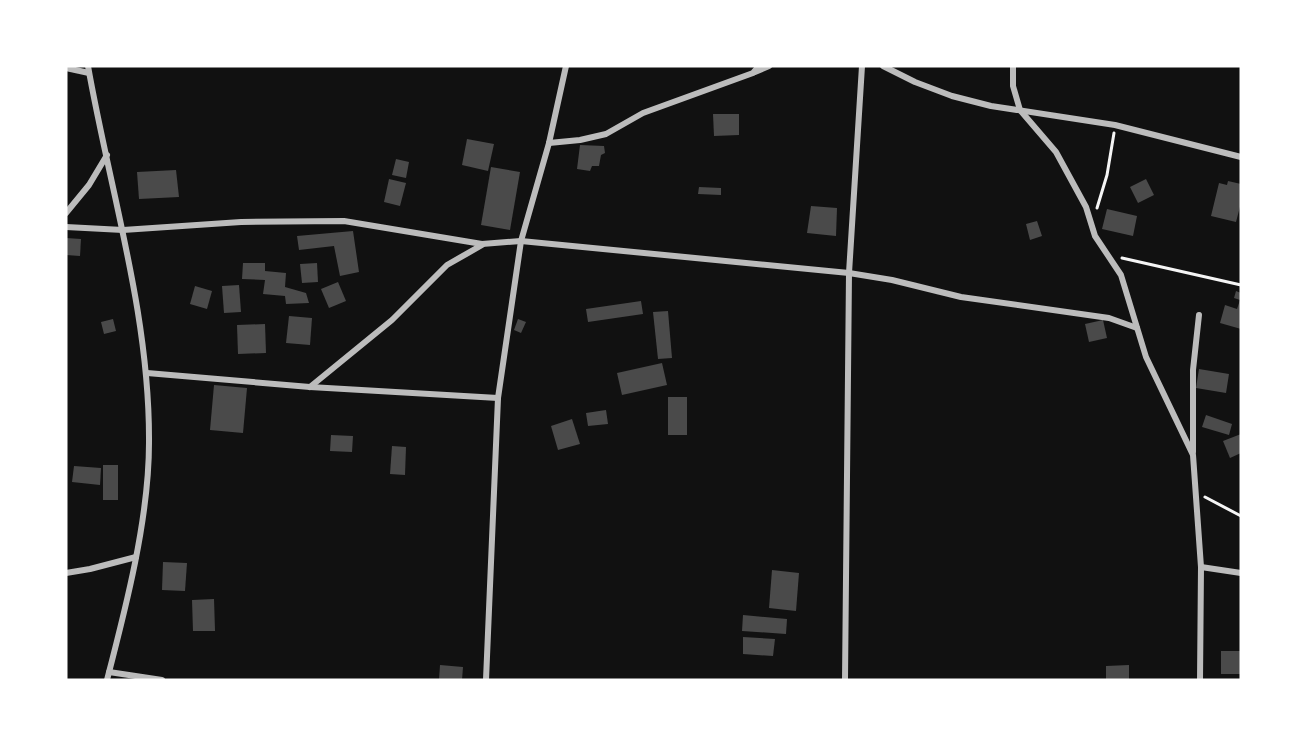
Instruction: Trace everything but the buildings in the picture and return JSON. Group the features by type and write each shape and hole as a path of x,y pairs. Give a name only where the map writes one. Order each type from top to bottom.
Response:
{"street":[{"path":"486,680 498,398 521,241 549,143 566,66"},
{"path":"753,73 759,66"},
{"path":"549,143 580,140 606,134 643,113 769,66"},
{"path":"845,680 849,273 862,66"},
{"path":"883,66 915,82 952,96 991,106 1115,125 1241,157"},
{"path":"1013,66 1012,86 1020,110 1056,152 1086,207 1095,236 1109,254 1121,276 1146,357 1193,455"},
{"path":"66,68 88,69 123,230 147,373 149,445 144,504 135,556 107,680"},
{"path":"66,213 89,186 107,155"},
{"path":"66,227 123,230 241,222 344,221 482,244 521,241 849,273 892,280 961,297 1109,318 1137,328"},
{"path":"310,387 392,320 447,265 482,244"},
{"path":"1199,315 1193,370 1193,455 1201,567 1200,680"},
{"path":"147,373 310,387 498,398"},
{"path":"66,573 90,569 135,556"},
{"path":"1201,567 1241,573"},
{"path":"109,672 162,680"}],"path":[{"path":"1092,227 1107,175 1115,125"},
{"path":"1109,254 1241,285"},
{"path":"1194,491 1241,516"}]}
